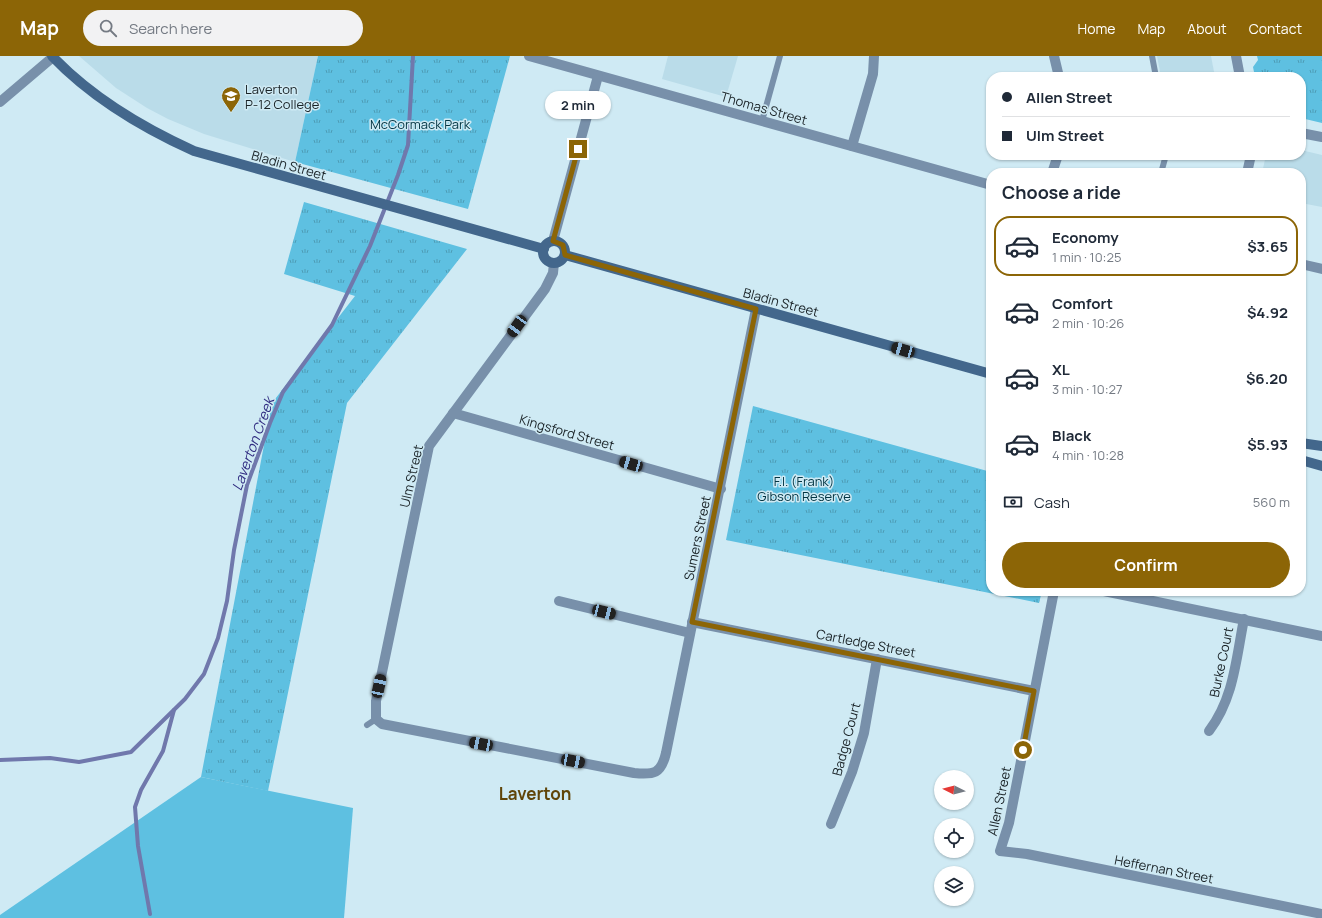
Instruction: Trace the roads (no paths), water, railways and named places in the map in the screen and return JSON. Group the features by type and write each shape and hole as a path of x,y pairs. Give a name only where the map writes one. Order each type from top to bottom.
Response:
{"street":[{"path":"0,102 52,56"},
{"name":"Bladin Street","path":"52,56 84,86 145,128 170,140 213,157 544,249"},
{"name":"Thomas Street","path":"532,56 598,76 986,184"},
{"path":"852,146 873,74 874,56"},
{"path":"1054,56 1058,72"},
{"path":"1236,56 1239,72"},
{"path":"553,241 563,245 565,255 561,261 554,263 546,259 544,249 547,244 553,241 598,76"},
{"path":"1306,133 1322,137"},
{"name":"Bladin Street","path":"565,255 986,373"},
{"name":"Ulm Street","path":"376,719 376,701 429,446 545,289 553,273 554,263"},
{"path":"1306,265 1322,269"},
{"name":"Sumers Street","path":"376,719 389,726 634,773 648,775 658,771 664,763 692,622 721,489 756,309"},
{"name":"Kingsford Street","path":"453,413 721,489"},
{"path":"1306,443 1322,446"},
{"path":"1306,461 1322,466"},
{"name":"Allen Street","path":"1000,851 1009,823 1053,596"},
{"path":"1129,596 1322,636"},
{"path":"559,602 690,633"},
{"name":"Burke Court","path":"1209,731 1220,717 1229,696 1244,619"},
{"name":"Cartledge Street","path":"692,622 877,658 1034,691"},
{"name":"Badge Court","path":"831,824 852,772 864,733 877,658"},
{"name":"Heffernan Street","path":"1000,851 1027,854 1322,914"}],"lane":[{"path":"762,121 780,56"},
{"path":"1152,56 1155,72"},
{"path":"367,725 376,719"}],"waterway":[{"name":"Laverton Creek","path":"0,760 50,758 79,762 131,752 185,699 204,674 218,638 227,601 234,550 247,485 270,423 283,392 332,325 370,246 398,175 408,145 413,56"},
{"path":"150,914 138,846 135,807 141,790 163,751 174,710"}],"place":[{"name":"Laverton P-12 College","path":"231,113"}],"district":[{"name":"Laverton","path":"535,794"}],"park label":[{"name":"McCormack Park","path":"420,124"},
{"name":"F.I. (Frank) Gibson Reserve","path":"804,488"}]}
